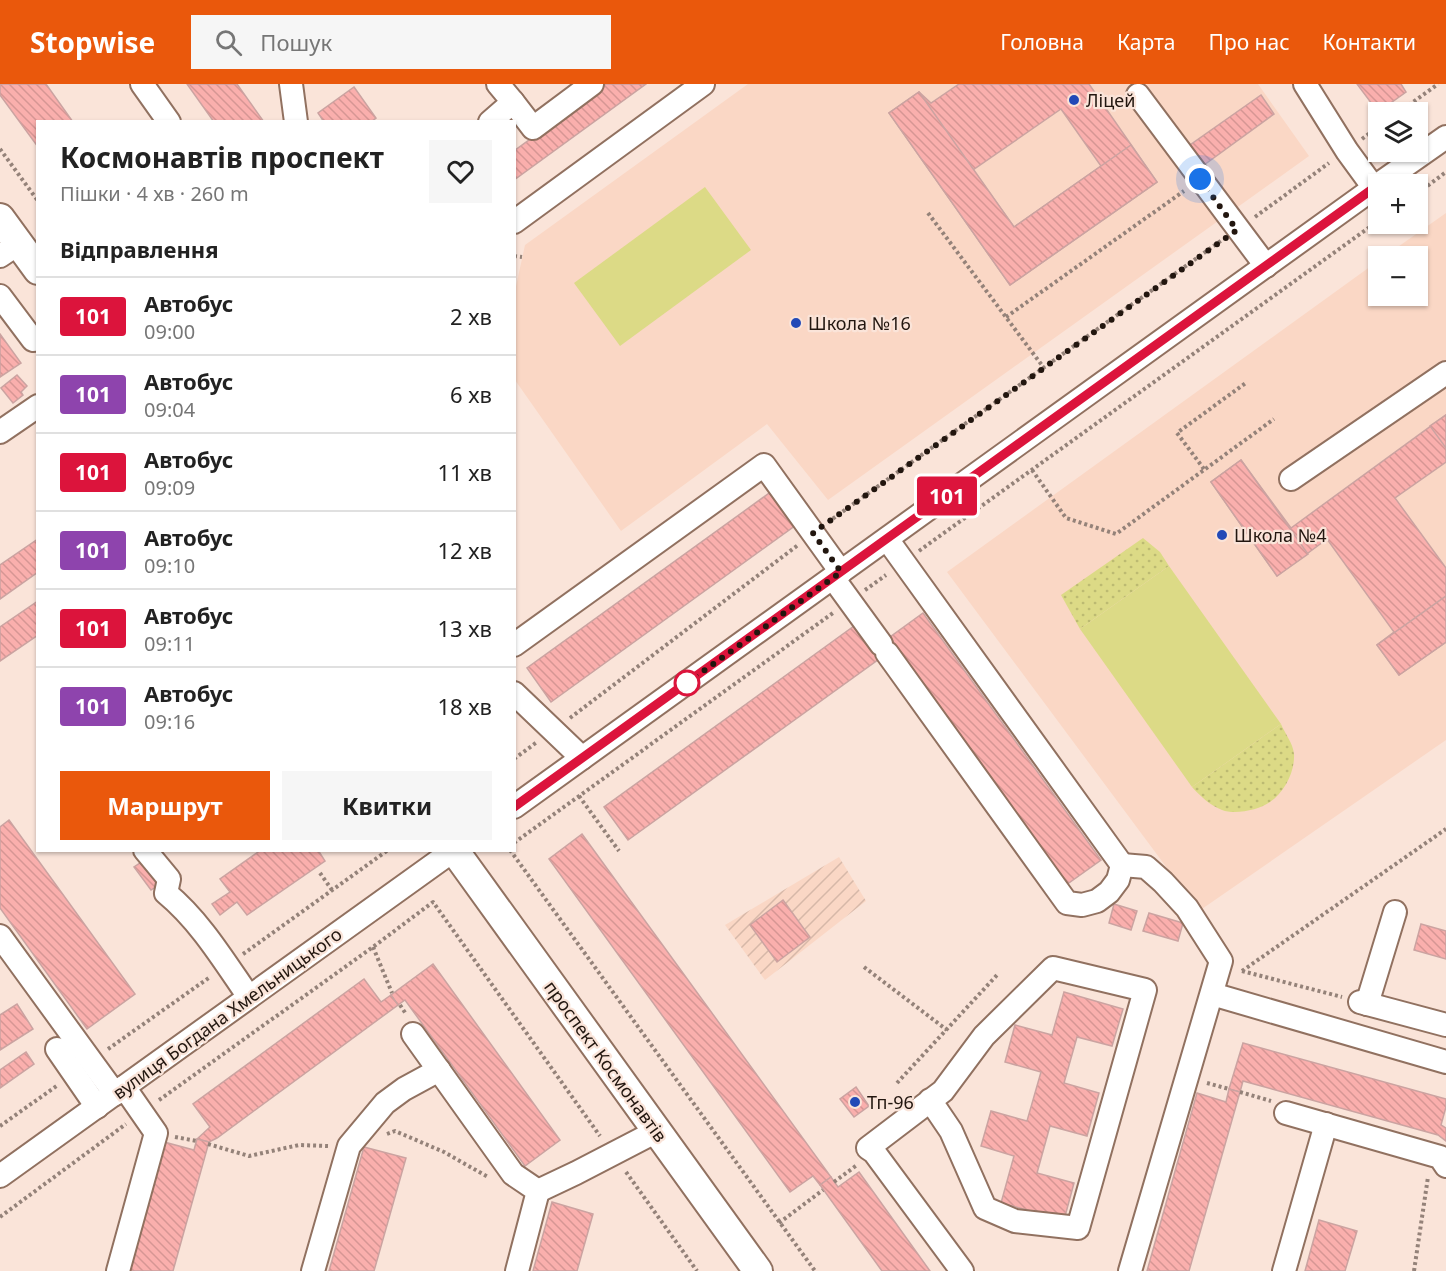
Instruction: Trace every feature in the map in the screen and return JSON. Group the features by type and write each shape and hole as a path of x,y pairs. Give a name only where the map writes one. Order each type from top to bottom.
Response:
{"main road":[{"path":"0,218 9,250 36,269"},
{"name":"проспект Космонавтів","path":"455,852 755,1270"}],"street":[{"path":"142,84 168,120"},
{"path":"291,84 296,120"},
{"path":"498,84 533,128 592,84"},
{"path":"516,221 703,84"},
{"path":"1305,84 1347,151 1368,176"},
{"path":"1138,95 1266,266"},
{"path":"491,120 513,102"},
{"path":"1394,174 1446,137"},
{"path":"516,806 1368,192"},
{"path":"0,296 33,340 36,338"},
{"path":"1291,479 1446,373"},
{"path":"0,432 36,407"},
{"path":"516,644 765,465 813,533 850,601 1067,903 1082,905 1097,901 1109,892 1118,880 1122,865"},
{"path":"887,539 1122,865 1146,867 1163,882 1187,908 1221,961 1130,1271"},
{"path":"516,695 582,758"},
{"path":"147,852 169,879 166,893 178,903 209,940 249,997"},
{"name":"вулиця Богдана Хмельницького","path":"0,1176 451,852"},
{"path":"1395,912 1364,1003 1446,1025"},
{"path":"0,936 83,1067"},
{"path":"930,1100 951,1131 985,1208 1015,1221 1078,1228 1145,990 1053,968 984,1035 943,1091 930,1100 868,1148 874,1152 962,1271"},
{"path":"1212,994 1446,1062"},
{"path":"410,1025 513,1174 538,1191"},
{"path":"57,1049 83,1067 112,1096 142,1113 156,1133 118,1271"},
{"path":"313,1271 348,1146 385,1103 404,1089 439,1070"},
{"path":"1286,1113 1441,1157"},
{"path":"1284,1271 1326,1124"},
{"path":"517,1271 538,1191 657,1131"}],"path":[{"path":"1413,102 1436,85"},
{"path":"516,758 813,533 1368,135"},
{"path":"0,149 36,198"},
{"path":"1428,186 1446,172"},
{"path":"1006,317 1200,179"},
{"path":"928,213 1044,368"},
{"path":"516,842 1368,228"},
{"path":"516,256 522,257"},
{"path":"1204,470 1177,433 1247,382"},
{"path":"1032,470 1066,518 1116,534 1274,419"},
{"path":"579,796 620,850"},
{"path":"1364,1003 1242,971 1446,829"},
{"path":"0,1126 385,852"},
{"path":"511,852 815,1271"},
{"path":"320,873 332,890"},
{"path":"0,1216 433,902 697,1271"},
{"path":"373,947 392,993"},
{"path":"864,967 946,1030"},
{"path":"897,1083 997,975"},
{"path":"400,1005 410,1025"},
{"path":"386,1134 395,1131 444,1152 490,1178"},
{"path":"208,1144 249,1156 300,1145 348,1146"},
{"path":"1414,1271 1441,1157"},
{"path":"779,1223 823,1190"}],"shaded area":[{"name":"Школа №16","path":"748,84 1258,84 1309,156 828,500 767,424 621,531 516,381 516,286 525,245"},
{"path":"705,187 751,250 620,346 574,283"},
{"name":"Школа №4","path":"1446,213 1446,740 1199,911 947,572 1368,268 1368,306 1428,306 1428,246 1399,246 1416,234 1428,234 1428,226"},
{"path":"1143,538 1160,552 1169,566 1080,629 1061,595"},
{"path":"1169,566 1281,724 1192,787 1080,629"},
{"path":"1281,724 1292,746 1294,761 1291,774 1284,787 1270,802 1247,811 1227,811 1210,803 1192,787"},
{"path":"839,857 866,901 765,980 725,925"}],"building":[{"path":"0,84 46,84 72,120 36,120 36,144 0,95"},
{"path":"187,84 237,84 263,120 213,120"},
{"path":"606,84 646,84 516,179 516,150"},
{"path":"959,84 1089,84 1157,182 1010,285 889,113 919,92 931,103","holes":["1061,109 1101,166 1014,227 973,170"]},
{"path":"1357,84 1401,84 1406,92 1392,102 1370,102"},
{"path":"354,87 376,118 374,120 323,120 318,113"},
{"path":"919,92 1014,227 1131,145 1157,182 1010,285 889,113"},
{"path":"1261,95 1274,114 1204,165 1190,145"},
{"path":"0,334 21,363 0,377"},
{"path":"17,375 27,386 21,392 23,395 13,403 1,388"},
{"path":"1446,415 1446,462 1395,498 1446,568 1446,642 1399,675 1377,645 1394,632 1327,539 1277,576 1211,482 1241,460 1291,528"},
{"path":"1446,415 1446,448 1430,426"},
{"path":"1241,460 1308,554 1277,576 1211,482"},
{"path":"772,491 796,525 551,702 527,668"},
{"path":"36,540 36,573 0,599 0,565"},
{"path":"1446,596 1446,642 1399,675 1377,645"},
{"path":"36,602 36,636 0,661 0,627"},
{"path":"923,613 1101,860 1066,885 879,645"},
{"path":"854,626 872,650 879,645 886,654 628,840 604,807"},
{"path":"9,820 135,994 87,1029 0,908 0,827"},
{"path":"582,834 831,1177 820,1185 813,1176 790,1192 549,859"},
{"path":"258,852 319,852 325,861 247,915 237,902 220,915 212,904 230,892 220,879"},
{"path":"146,859 163,882 151,890 134,867"},
{"path":"783,900 810,937 777,962 750,925"},
{"path":"1114,904 1137,911 1131,930 1109,923"},
{"path":"1149,913 1183,923 1178,941 1143,931"},
{"path":"1421,924 1446,931 1446,959 1414,950"},
{"path":"433,964 560,1140 525,1166 405,1000 398,1005 391,995"},
{"path":"364,979 381,1002 391,995 398,1005 217,1138 209,1142 197,1139 210,1127 193,1104"},
{"path":"1064,992 1123,1009 1112,1046 1077,1037 1064,1083 1099,1093 1087,1136 1050,1126 1037,1173 1074,1183 1064,1220 1001,1203 1014,1156 981,1146 991,1111 1027,1121 1041,1072 1005,1062 1015,1025 1052,1035"},
{"path":"17,1004 33,1029 0,1050 0,1015"},
{"path":"1243,1043 1446,1099 1441,1125 1446,1128 1446,1141 1438,1135 1243,1081 1240,1092 1229,1089"},
{"path":"26,1052 34,1064 0,1088 0,1070"},
{"name":"Тп-96","path":"856,1087 869,1106 854,1117 840,1099"},
{"path":"1229,1089 1240,1092 1189,1271 1147,1271 1197,1093 1226,1102"},
{"path":"197,1139 209,1142 173,1271 128,1271 164,1142 194,1150"},
{"path":"364,1147 406,1158 374,1271 329,1271"},
{"path":"859,1172 930,1271 882,1271 820,1185 831,1177 838,1187"},
{"path":"552,1202 593,1214 577,1271 533,1271"},
{"path":"1319,1220 1357,1231 1345,1271 1305,1271"}],"bus line":[{"name":"101","path":"516,806 1368,192"}],"place":[{"name":"Ліцей","path":"1074,100"},
{"name":"Школа №16","path":"796,323"},
{"name":"Школа №4","path":"1222,535"},
{"name":"Тп-96","path":"855,1102"}],"route":[{"path":"687,683 841,572 813,533 1237,230 1200,179"}]}
